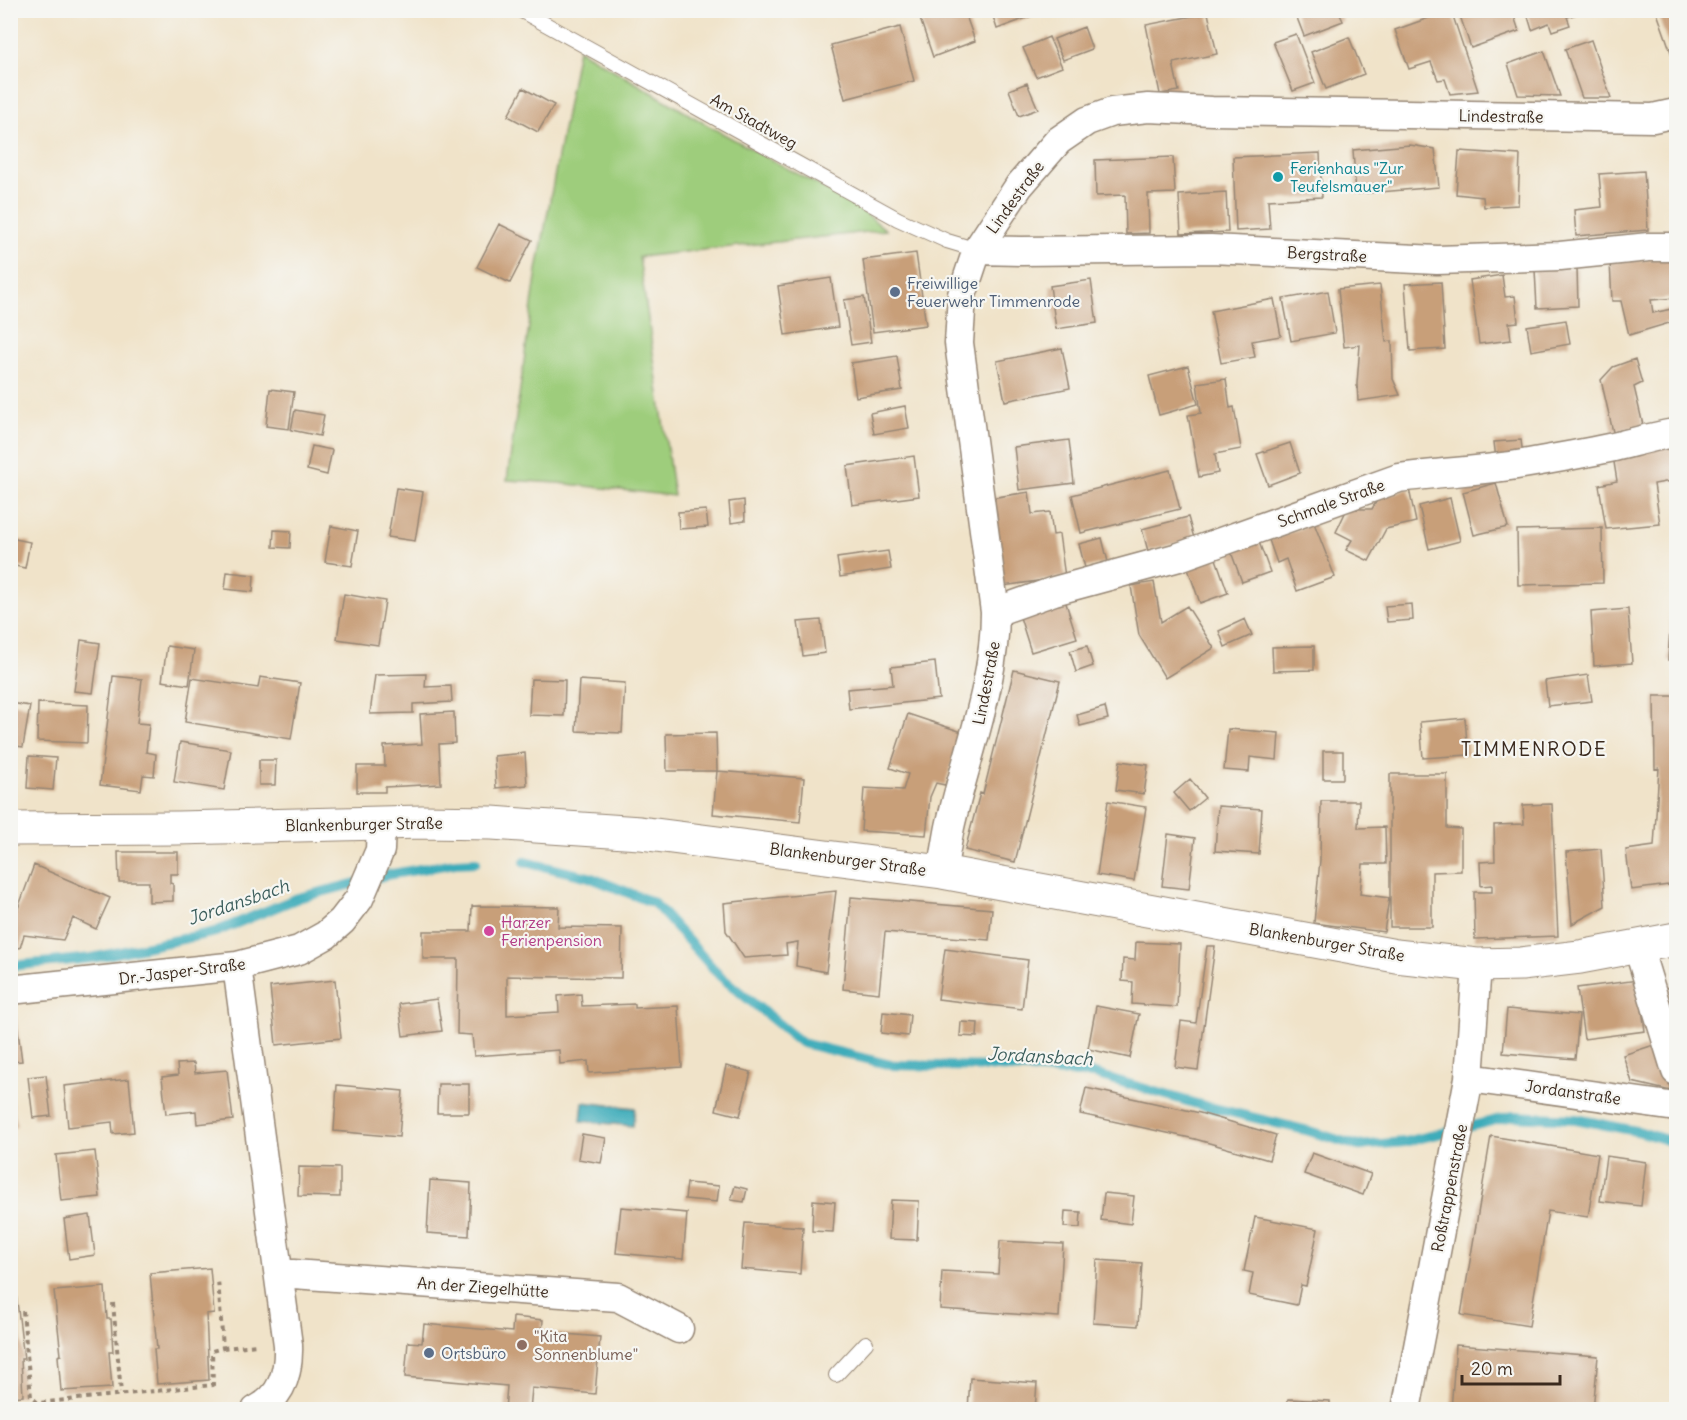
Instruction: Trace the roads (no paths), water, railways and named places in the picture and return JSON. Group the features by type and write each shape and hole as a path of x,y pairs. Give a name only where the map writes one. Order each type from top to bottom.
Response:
{"main road":[{"name":"Blankenburger Straße","path":"10,829 177,828 381,837 492,823 640,833 942,872 1396,956 1477,965 1545,961 1677,939"}],"street":[{"name":"Lindestraße","path":"942,872 950,828 991,671 995,640 995,612 959,343 962,294 977,250 1018,186 1058,141 1087,121 1112,112 1148,108 1653,118 1677,113"},
{"name":"Bergstraße","path":"977,250 1211,249 1437,260 1560,256 1648,247 1677,247"},
{"name":"Schmale Straße","path":"995,612 1054,591 1179,557 1399,478 1523,464 1612,447 1650,436 1677,433"},
{"name":"Dr.-Jasper-Straße","path":"10,990 237,966 299,950 326,935 342,921 359,899 381,837"},
{"path":"1638,947 1677,1071"},
{"name":"Roßtrappenstraße","path":"1406,1410 1469,1078 1477,965"},
{"path":"237,966 288,1345 287,1370 281,1388 267,1404 256,1410"},
{"name":"Jordanstraße","path":"1469,1078 1677,1107"},
{"name":"An der Ziegelhütte","path":"279,1273 618,1298 679,1329"}],"lane":[{"name":"Am Stadtweg","path":"520,10 898,219 947,241 977,250"},
{"path":"836,1375 866,1343"}],"water":[{"path":"583,1102 635,1108 633,1126 581,1121"}],"waterway":[{"name":"Jordansbach","path":"10,966 92,958 215,932 298,898 387,875 455,863 476,862"},
{"name":"Jordansbach","path":"525,862 589,877 654,903 720,976 802,1043 891,1065 998,1067 1094,1074 1197,1104 1309,1131 1358,1146 1405,1142 1513,1116 1576,1119 1641,1132 1676,1143"}],"place":[{"name":"Ferienhaus \"Zur Teufelsmauer\"","path":"1278,177"},
{"name":"Freiwillige Feuerwehr Timmenrode","path":"895,292"},
{"name":"Harzer Ferienpension","path":"489,931"},
{"name":"\"Kita Sonnenblume\"","path":"522,1345"},
{"name":"Ortsbüro","path":"429,1353"}],"district":[{"name":"TIMMENRODE","path":"1534,748"}]}
